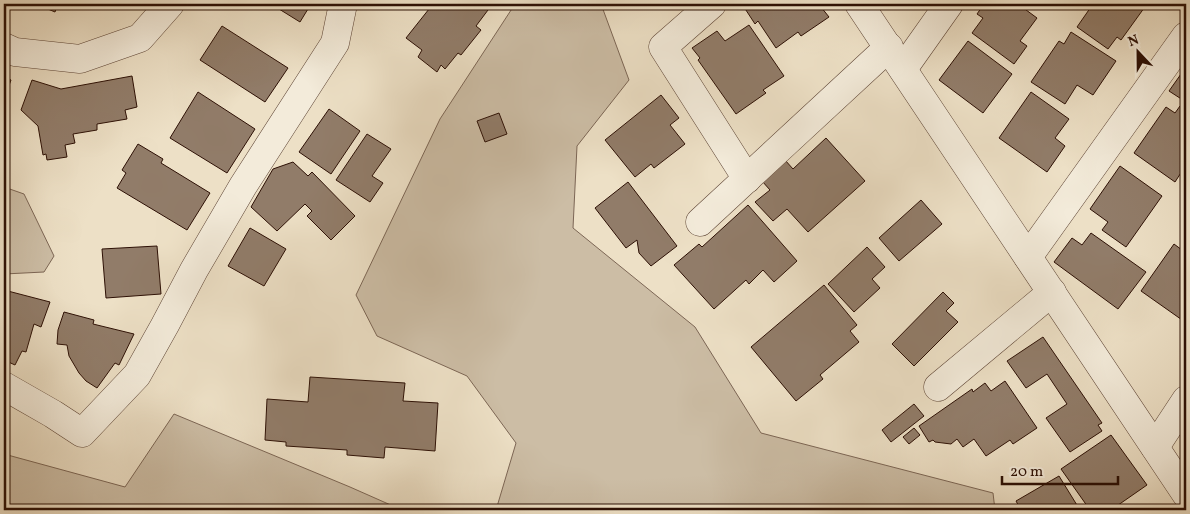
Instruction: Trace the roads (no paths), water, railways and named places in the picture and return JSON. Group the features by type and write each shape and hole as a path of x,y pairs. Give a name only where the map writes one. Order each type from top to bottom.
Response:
{"street":[{"path":"4,47 15,52 80,58 140,38 170,4"},
{"path":"4,386 54,414 82,433 137,375 194,270 243,186 335,43 343,4"},
{"path":"712,4 663,47 747,179"},
{"path":"859,4 1186,494"},
{"path":"700,222 747,179 896,58 949,4"},
{"path":"1028,257 1186,36"},
{"path":"938,387 1052,292"},
{"path":"1155,446 1186,400"}]}
